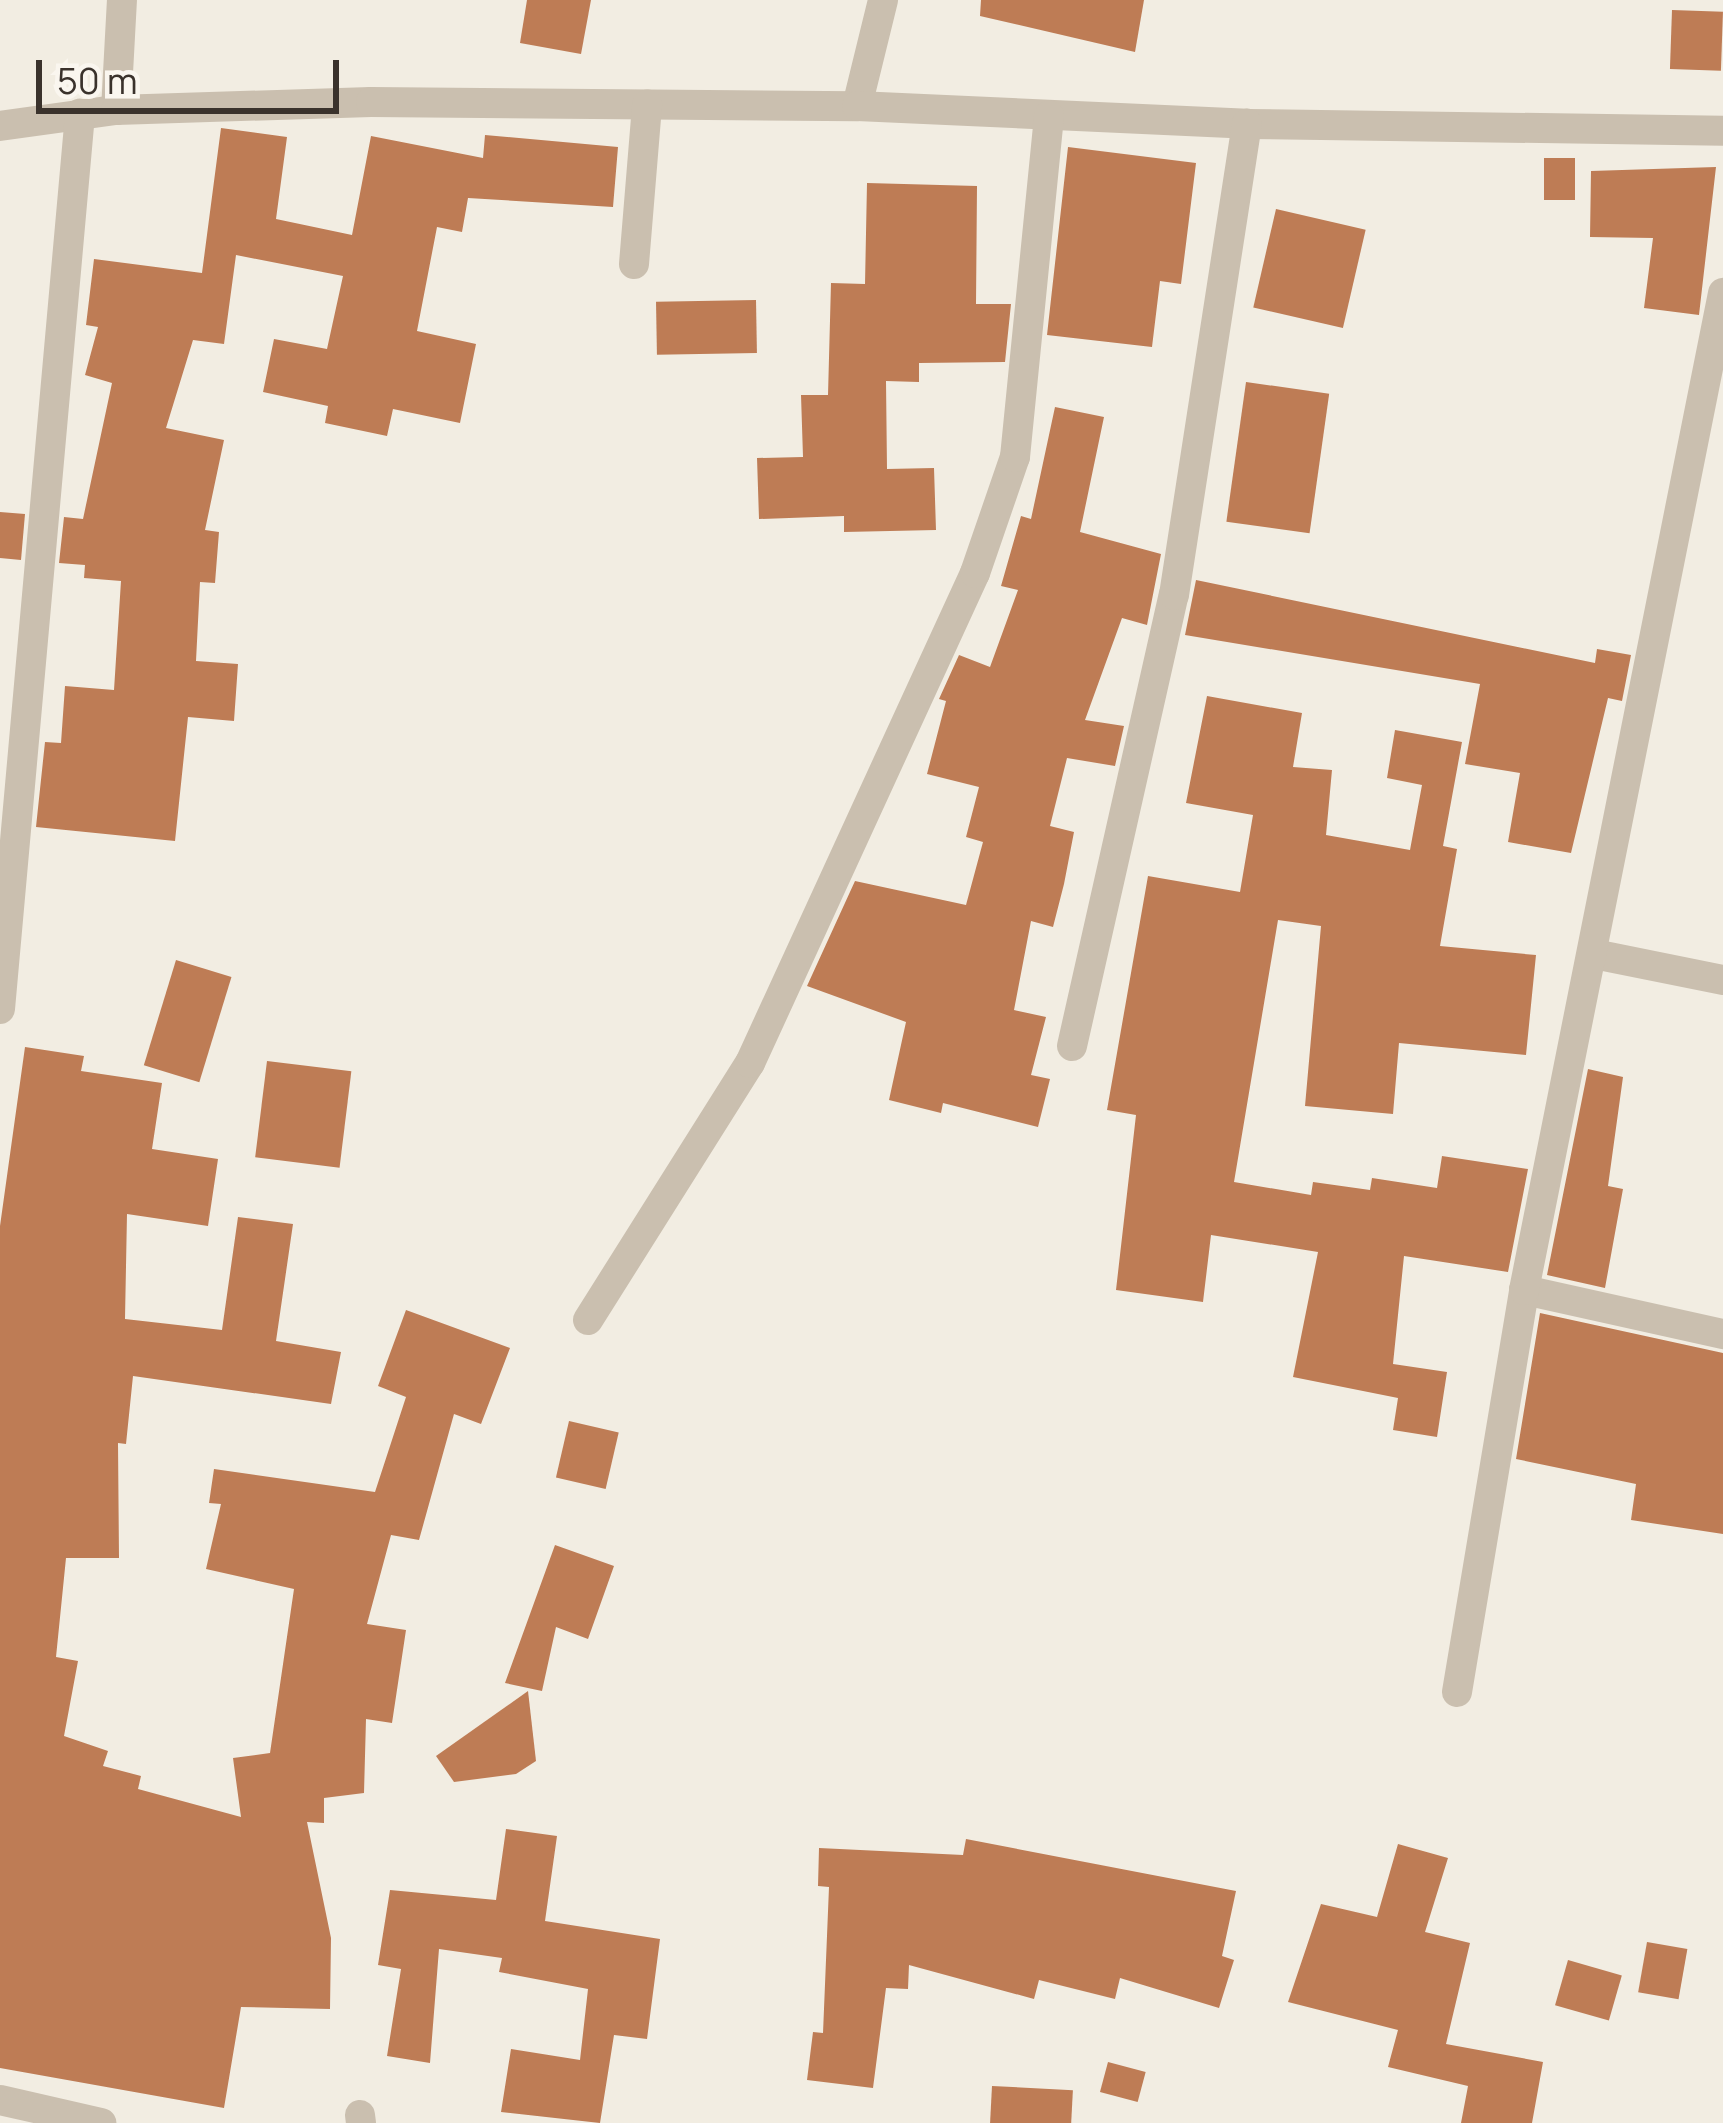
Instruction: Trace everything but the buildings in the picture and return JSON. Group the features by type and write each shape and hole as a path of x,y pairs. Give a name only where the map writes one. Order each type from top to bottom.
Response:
{"street":[{"path":"116,110 122,0"},
{"path":"857,106 883,0"},
{"path":"634,265 647,105"},
{"path":"0,126 116,110 647,105 857,106 1246,124 1723,131"},
{"path":"0,1009 80,114"},
{"path":"588,1321 750,1064 975,573 1015,457 1049,116"},
{"path":"1072,1046 1174,596 1246,124"},
{"path":"1457,1691 1524,1290 1713,399 1723,292"},
{"path":"1594,954 1723,980"},
{"path":"1524,1290 1723,1334"},
{"path":"0,2100 101,2123"}]}
